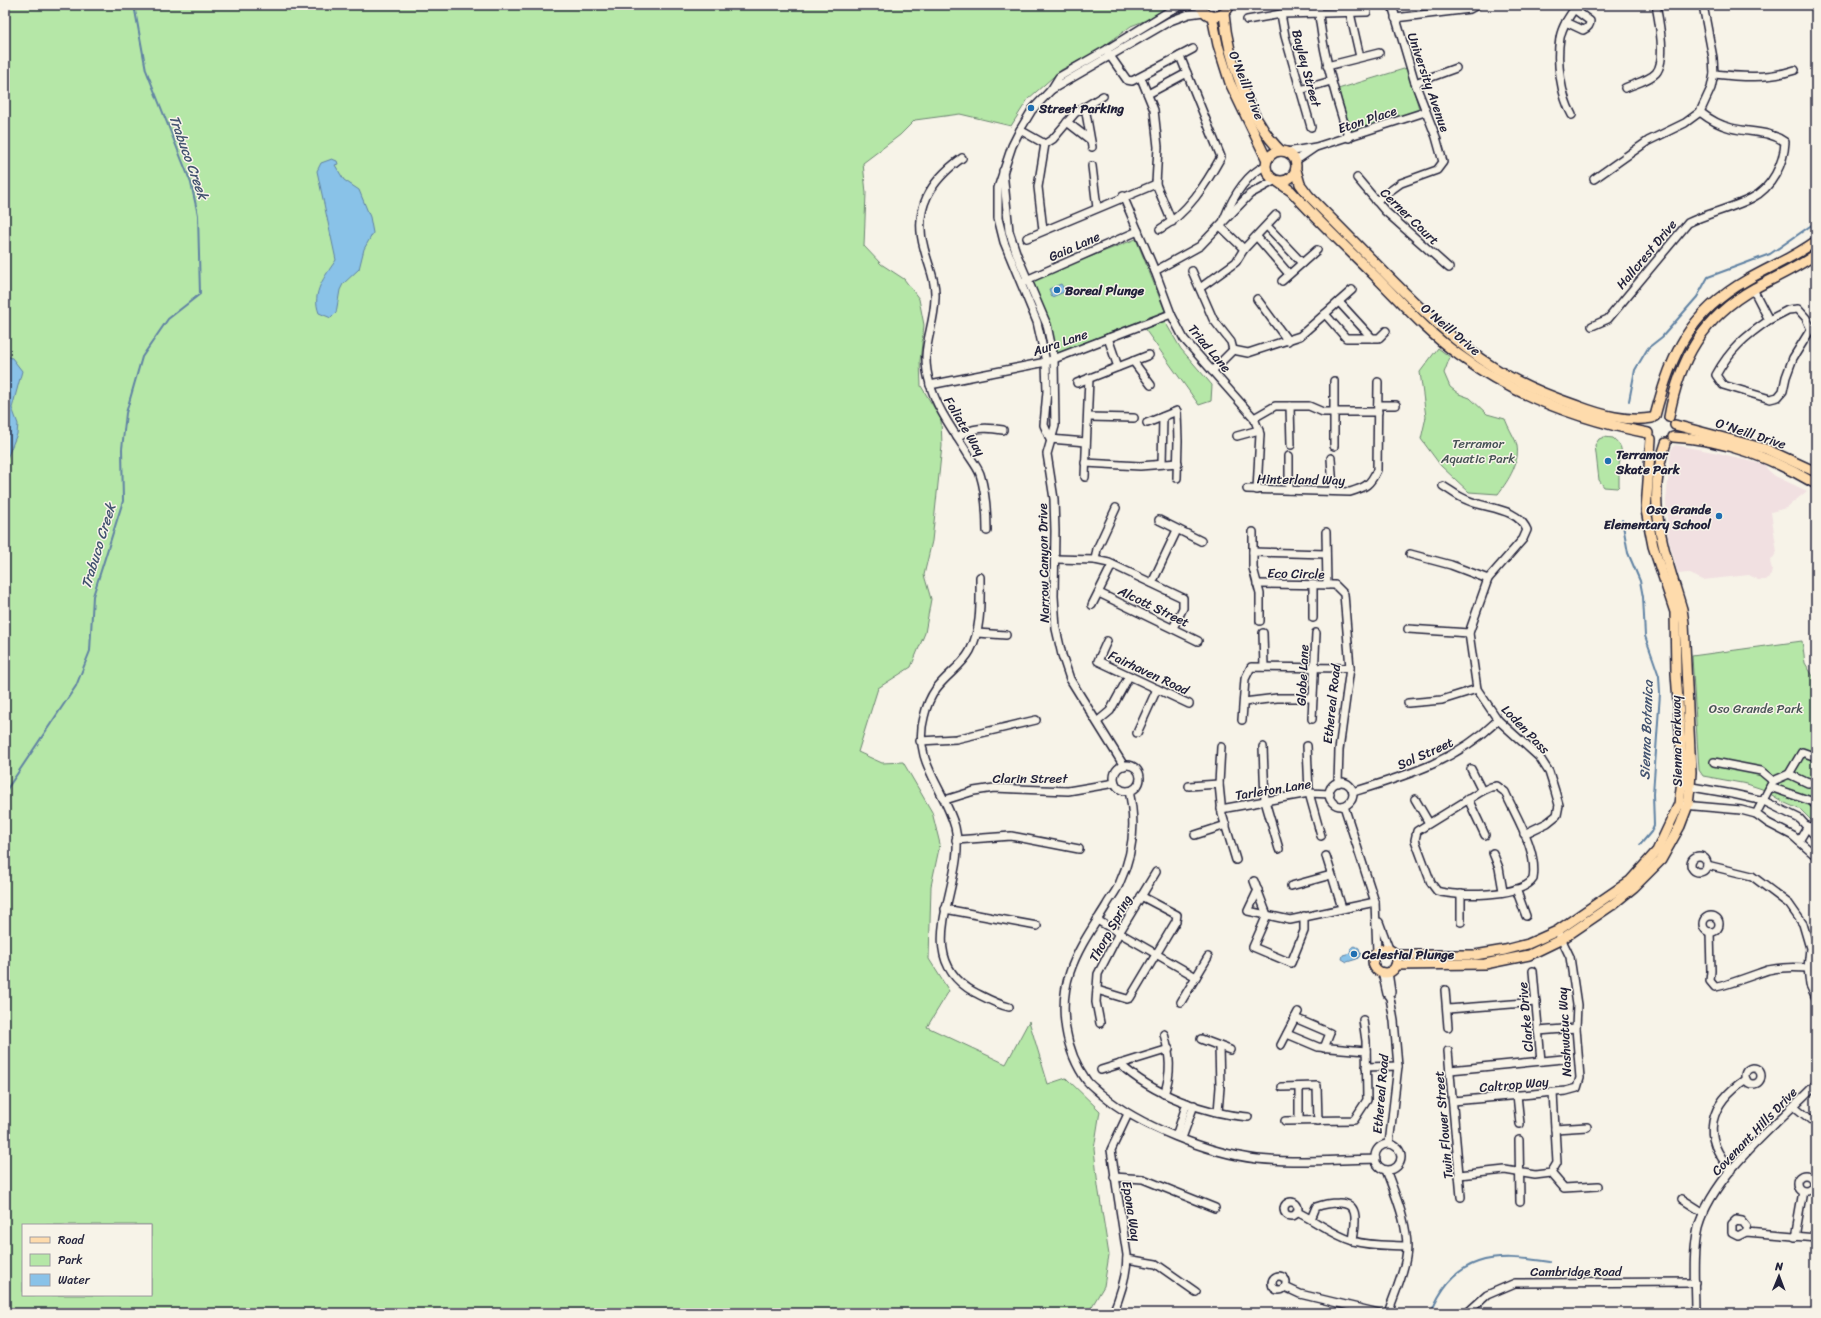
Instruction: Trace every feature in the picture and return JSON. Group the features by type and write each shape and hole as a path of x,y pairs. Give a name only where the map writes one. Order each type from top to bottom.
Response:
{"main road":[{"path":"1206,11 1224,14 1230,5"},
{"name":"O'Neill Drive","path":"1206,11 1230,83 1266,163 1268,175 1291,191 1415,316 1458,355 1496,379 1554,407 1650,436 1658,443 1670,440 1713,442 1762,457 1816,484"},
{"name":"O'Neill Drive","path":"1224,14 1231,52 1241,83 1260,124 1271,141 1284,152 1295,165 1300,184 1309,196 1409,297 1449,335 1500,371 1557,399 1598,413 1626,419 1639,420 1665,415 1669,417"},
{"path":"1266,163 1272,153 1284,152"},
{"path":"1276,181 1290,178 1295,165"},
{"path":"1650,436 1648,425 1653,417 1669,366 1682,342 1696,322 1730,291 1748,279 1792,258 1816,241"},
{"path":"1670,440 1675,425 1669,417 1680,371 1710,322 1738,298 1799,266 1816,254"},
{"path":"1755,288 1758,280 1790,262 1792,258"},
{"name":"O'Neill Drive","path":"1675,425 1766,449 1816,472"},
{"name":"Sienna Parkway","path":"1650,436 1646,510 1651,542 1675,612 1676,673 1683,773 1686,786"},
{"name":"Sienna Parkway","path":"1396,965 1485,964 1528,955 1612,905 1649,874 1661,860 1674,840 1684,805 1686,786 1684,623 1682,609 1658,526 1657,512 1658,482 1670,440"},
{"name":"Sienna Parkway","path":"1392,952 1475,954 1505,950 1560,935"},
{"path":"1377,952 1383,949 1392,952"},
{"name":"Ethereal Road","path":"1377,952 1373,959 1374,964 1376,968 1385,972"},
{"name":"Ethereal Road","path":"1392,952 1396,965"},
{"path":"1385,972 1396,965"}],"street":[{"name":"Narrow Canyon Drive","path":"1050,439 1044,426 1047,391 1046,362 1037,322 1009,231 1003,171 1020,130 1032,110 1051,90 1171,10 1184,5"},
{"name":"University Avenue","path":"1376,201 1401,183 1437,170 1441,167 1442,156 1415,83 1392,5"},
{"path":"1625,88 1656,74 1660,64 1661,36 1656,5"},
{"path":"1594,179 1648,140 1685,123 1700,112 1711,88 1714,74 1713,58 1704,5"},
{"path":"1395,18 1476,6"},
{"path":"1566,22 1583,30 1587,29 1590,25 1590,21 1576,7 1566,22 1560,38 1559,51 1564,96 1572,115"},
{"path":"1319,8 1321,37 1327,66 1349,138"},
{"path":"1247,20 1319,8 1328,14 1367,12"},
{"name":"Narrow Canyon Drive","path":"1108,53 1170,21 1189,14 1206,11"},
{"path":"1350,13 1360,57"},
{"name":"Bayley Street","path":"1281,14 1285,36 1311,127"},
{"path":"1108,53 1127,80 1132,82 1192,49"},
{"path":"1327,66 1379,53"},
{"path":"1160,229 1172,222 1193,200 1221,157 1180,56"},
{"path":"1415,83 1456,68"},
{"path":"1714,74 1746,77 1781,74 1795,70"},
{"path":"1148,94 1187,73"},
{"path":"1141,78 1154,110 1158,147 1156,184 1172,222"},
{"path":"1300,90 1331,82"},
{"path":"1045,144 1054,139 1075,113 1103,96"},
{"path":"1084,107 1092,147"},
{"name":"Eton Place","path":"1284,152 1316,147 1349,138 1425,112"},
{"name":"Hallcrest Drive","path":"1592,326 1608,319 1688,223 1704,215 1752,198 1763,190 1775,175 1784,154 1785,142 1778,136 1764,132 1731,128 1711,120 1700,112"},
{"path":"1067,122 1089,138"},
{"path":"1020,130 1045,144"},
{"path":"1042,230 1038,188 1045,144"},
{"name":"Eton Place","path":"1295,165 1316,147"},
{"name":"Foliate Way","path":"962,158 947,169 934,185 923,204 919,223 924,248 934,281 936,299 926,346 925,364 930,385 937,404 980,473 987,502 987,531"},
{"path":"1222,224 1229,206 1242,185 1266,163"},
{"path":"1092,166 1096,208"},
{"name":"Cerner Court","path":"1357,178 1376,201 1449,268"},
{"path":"1155,271 1200,246 1250,194 1276,181"},
{"path":"1027,238 1042,230 1123,196 1156,184"},
{"name":"Triad Lane","path":"1123,196 1155,271 1171,314 1184,340 1254,418 1259,430 1260,452 1257,490"},
{"path":"1200,288 1236,262 1244,249 1257,237 1276,215"},
{"path":"1222,224 1244,249"},
{"path":"1267,226 1302,263"},
{"name":"Gaia Lane","path":"1024,282 1138,231"},
{"path":"1257,237 1289,274"},
{"path":"1282,281 1317,250"},
{"path":"1192,271 1213,319 1231,342 1233,350"},
{"name":"Narrow Canyon Drive","path":"1024,282 1048,325 1054,360 1054,426 1047,454 1054,500 1054,596 1056,629 1062,655 1070,679 1098,721 1124,766"},
{"path":"1755,288 1755,293 1769,320"},
{"path":"1233,350 1248,353 1300,336 1352,290"},
{"path":"1256,299 1288,341"},
{"path":"1339,302 1372,338"},
{"path":"1798,309 1806,318 1811,329 1793,358 1783,391 1778,397 1770,400 1723,385 1716,375 1732,349 1748,334 1769,320 1788,310 1798,309"},
{"name":"Aura Lane","path":"930,385 1054,360 1171,314"},
{"path":"1325,314 1346,338 1379,338 1386,331"},
{"path":"1108,338 1118,367"},
{"path":"1212,371 1233,350"},
{"path":"1077,383 1149,355"},
{"path":"1133,361 1151,385"},
{"path":"1085,477 1089,378"},
{"path":"1334,381 1334,446"},
{"name":"Hinterland Way","path":"1247,489 1350,492 1364,487 1371,482 1377,470 1378,382"},
{"path":"1254,418 1275,406 1308,406 1323,412 1334,413 1396,405"},
{"path":"1290,406 1290,445"},
{"path":"1148,422 1177,411 1177,478"},
{"path":"1162,464 1163,417"},
{"path":"1088,418 1134,418"},
{"path":"957,436 977,428 988,427 1003,430"},
{"path":"1237,436 1259,430"},
{"path":"1050,439 1086,442"},
{"path":"1289,456 1289,490"},
{"path":"1331,458 1333,492"},
{"path":"1085,463 1140,466 1178,464"},
{"path":"1410,554 1451,565 1488,579 1523,539 1527,530 1521,522 1507,513 1493,507 1467,501 1442,486"},
{"path":"1095,560 1097,549 1116,508"},
{"path":"1159,520 1201,541"},
{"path":"1152,583 1178,530"},
{"path":"1253,532 1253,568 1260,594 1260,621"},
{"path":"1326,532 1327,585"},
{"path":"1253,552 1326,554"},
{"path":"1055,559 1095,560 1112,564 1183,598 1183,608 1173,628"},
{"path":"1092,605 1112,564"},
{"path":"980,577 980,612 977,633 970,652 936,689 924,716 920,741 926,765 945,800 955,828 955,864 942,925 943,947 949,970 962,985 996,1004 1009,1007"},
{"name":"Loden Pass","path":"1488,579 1469,633 1477,688 1498,720 1540,758 1549,772 1559,805 1557,815 1547,823 1524,834"},
{"name":"Eco Circle","path":"1257,584 1335,585"},
{"path":"1313,585 1313,618"},
{"name":"Ethereal Road","path":"1335,585 1344,594 1350,668 1340,750 1338,782"},
{"name":"Alcott Street","path":"1098,593 1198,641"},
{"path":"1408,629 1469,633"},
{"path":"977,633 1006,635"},
{"name":"Globe Lane","path":"1312,719 1316,633"},
{"path":"1263,634 1264,667"},
{"name":"Fairhaven Road","path":"1107,641 1098,661 1189,704"},
{"path":"1242,720 1245,679 1251,667 1350,668"},
{"path":"1098,721 1110,711 1129,676"},
{"path":"1408,703 1442,700 1477,688"},
{"path":"1137,733 1157,689"},
{"path":"1244,702 1277,698 1313,698"},
{"path":"920,741 956,739 1036,720"},
{"name":"Sol Street","path":"1353,792 1416,772 1440,762 1465,748 1498,720"},
{"path":"1307,746 1309,793 1321,836"},
{"path":"1221,747 1219,784 1221,809 1236,860"},
{"path":"1263,747 1265,801 1279,849"},
{"path":"1756,814 1772,784 1789,774 1802,752 1816,757"},
{"path":"1714,762 1762,771 1772,784 1811,801 1816,805"},
{"path":"1124,766 1132,766 1139,772 1139,784 1133,790 1129,791 1121,789 1116,783 1115,775 1117,771 1124,766"},
{"path":"1471,769 1482,791"},
{"path":"1789,774 1808,783 1816,782"},
{"path":"1338,782 1349,785 1353,792 1350,802 1344,806 1334,803 1330,794 1332,787 1338,782"},
{"name":"Clarin Street","path":"945,800 974,791 994,788 1068,791 1116,783"},
{"path":"1189,786 1219,784"},
{"path":"1686,786 1764,801 1800,819 1808,826 1816,837"},
{"path":"1491,787 1502,788 1524,834 1532,856 1534,874 1531,883 1516,889 1478,894 1461,894 1437,891 1431,883 1415,840 1417,831 1482,791 1491,787"},
{"path":"1129,791 1134,812 1133,834 1128,859 1120,883 1084,940 1070,972 1065,997 1064,1018 1071,1053 1088,1082 1110,1102 1128,1114 1150,1126 1204,1147 1256,1159 1293,1161 1376,1159"},
{"name":"Tarleton Lane","path":"1221,809 1309,793 1330,794"},
{"path":"1415,799 1429,823"},
{"path":"1468,799 1485,835"},
{"path":"1684,805 1741,810 1756,814 1768,824 1799,841 1816,856"},
{"name":"Ethereal Road","path":"1344,806 1375,902 1377,952"},
{"path":"1194,835 1226,825"},
{"path":"1799,841 1808,826"},
{"path":"956,840 1011,836 1079,849"},
{"path":"1493,853 1499,868 1503,891"},
{"path":"1326,856 1342,908"},
{"path":"1707,865 1752,876 1772,889 1790,904 1803,924 1810,948 1808,968 1810,985 1816,998"},
{"name":"Thorp Spring","path":"1100,1023 1097,1014 1098,974 1119,933 1156,872"},
{"path":"1291,886 1331,875"},
{"path":"1254,881 1267,915 1253,947 1291,963 1304,931 1304,916"},
{"path":"1516,889 1526,916"},
{"path":"1258,890 1248,911 1290,920 1375,902"},
{"path":"1461,894 1461,922"},
{"path":"1097,990 1127,999 1130,998 1176,921 1177,915 1141,896"},
{"path":"945,909 1037,926"},
{"name":"Ethereal Road","path":"1376,914 1392,952"},
{"path":"1097,920 1158,953 1196,977"},
{"path":"1710,932 1710,981 1715,987 1718,988 1728,983 1769,970 1783,968 1808,968"},
{"name":"Nashwatuc Way","path":"1560,935 1570,957 1577,1005 1576,1028 1580,1078 1577,1088"},
{"path":"1180,1002 1208,957"},
{"name":"Clarke Drive","path":"1533,971 1541,1061"},
{"name":"Ethereal Road","path":"1385,972 1387,994 1390,998 1394,1021 1398,1066 1389,1144"},
{"path":"1445,990 1448,1010 1448,1027"},
{"path":"1448,1010 1536,1002"},
{"path":"1281,1045 1296,1015 1330,1033 1324,1048"},
{"path":"1285,1121 1354,1120 1367,1100 1366,1051 1363,1020"},
{"path":"1538,1031 1576,1028"},
{"path":"1164,1034 1168,1049 1169,1081 1164,1094"},
{"path":"1287,1034 1324,1048 1366,1051"},
{"path":"1201,1039 1230,1050"},
{"path":"1218,1046 1220,1087 1218,1112"},
{"path":"1101,1070 1168,1049"},
{"name":"Twin Flower Street","path":"1448,1051 1461,1197"},
{"path":"1450,1070 1563,1059"},
{"path":"1120,1064 1145,1084 1164,1094 1218,1112 1248,1116"},
{"path":"1366,1067 1398,1066"},
{"path":"1732,1170 1722,1159 1716,1149 1713,1136 1713,1119 1723,1098 1746,1079"},
{"name":"Covenant Hills Drive","path":"1695,1313 1695,1252 1698,1228 1710,1197 1732,1170 1816,1084"},
{"path":"1282,1086 1317,1086 1318,1121"},
{"path":"1299,1087 1299,1121"},
{"name":"Caltrop Way","path":"1453,1101 1566,1092 1577,1088"},
{"path":"1552,1173 1557,1163 1553,1093"},
{"path":"1517,1095 1520,1124"},
{"path":"1179,1137 1191,1104"},
{"path":"1794,1106 1816,1124"},
{"name":"Epona Way","path":"1113,1313 1122,1294 1127,1270 1127,1259 1111,1150 1128,1114"},
{"path":"1555,1130 1587,1127"},
{"path":"1519,1140 1520,1202"},
{"path":"1394,1169 1386,1170 1379,1166 1376,1159 1379,1149 1389,1144 1396,1147 1401,1153 1401,1160 1394,1169 1394,1189"},
{"path":"1386,1170 1394,1189 1405,1230 1407,1255 1388,1313"},
{"path":"1459,1175 1489,1170 1520,1171 1535,1175 1552,1173"},
{"path":"1552,1173 1564,1188 1598,1186"},
{"path":"1114,1177 1144,1179 1215,1208"},
{"path":"1795,1237 1803,1191"},
{"path":"1682,1199 1704,1213"},
{"path":"1311,1219 1316,1207 1324,1203 1346,1202 1351,1205 1354,1213 1353,1241"},
{"path":"1297,1212 1336,1234 1353,1241 1373,1245 1406,1246"},
{"path":"1746,1232 1816,1238"},
{"path":"1127,1259 1156,1264 1196,1292"},
{"name":"Cambridge Road","path":"1467,1313 1488,1295 1515,1283 1695,1282"},
{"path":"1285,1287 1300,1294 1379,1313"}],"shaded area":[{"name":"Oso Grande Elementary School","path":"1675,445 1719,453 1765,465 1775,476 1807,491 1786,508 1771,512 1777,552 1770,562 1772,569 1771,575 1766,580 1758,580 1749,575 1703,580 1688,573 1678,574 1668,537 1666,501 1671,450"}],"green space":[{"path":"5,5 1185,5 1131,26 1099,50 1061,70 1028,99 1011,126 960,114 915,120 900,135 863,163 866,193 864,246 881,264 904,279 919,299 924,325 920,361 921,386 941,419 942,446 932,541 924,575 931,599 925,633 911,667 878,688 858,752 882,763 903,762 932,812 940,844 931,886 929,959 949,991 927,1027 1006,1064 1029,1021 1048,1084 1066,1078 1100,1111 1094,1149 1098,1186 1109,1255 1104,1286 1088,1313 5,1313"},
{"path":"1407,68 1420,112 1351,132 1338,89"},
{"path":"1136,239 1165,311 1058,353 1030,280"},
{"path":"1164,320 1181,349 1212,385 1211,401 1199,405 1144,328"},
{"name":"Terramor Aquatic Park","path":"1438,348 1450,357 1444,373 1450,387 1459,394 1470,398 1487,414 1505,419 1516,442 1516,463 1510,477 1498,494 1469,492 1441,466 1421,439 1426,417 1420,372"},
{"name":"Terramor Skate Park","path":"1604,437 1613,438 1621,448 1619,486 1617,488 1604,487 1599,480 1595,445 1599,439"},
{"name":"Oso Grande Park","path":"1802,641 1805,663 1816,681 1816,825 1801,810 1785,803 1762,789 1747,784 1703,776 1699,770 1692,656"}],"water":[{"path":"332,159 337,161 338,164 335,165 344,180 359,190 370,217 373,233 364,249 359,269 343,284 340,290 336,313 331,318 319,313 317,306 320,285 336,260 317,171 321,163"},
{"name":"Boreal Plunge","path":"1061,284 1065,290 1064,292 1052,297 1049,289"},
{"path":"7,356 12,358 22,371 12,408 18,424 17,434 5,463 5,357"},
{"name":"Celestial Plunge","path":"1355,946 1359,948 1361,955 1357,959 1347,962 1342,959 1343,955 1350,953 1351,948"}],"waterway":[{"name":"Trabuco Creek","path":"5,792 76,686 90,651 93,596 123,501 122,449 126,413 142,357 168,319 200,294 198,215 191,183 146,70 134,5"},
{"name":"Sienna Botanica","path":"1629,401 1635,370 1648,348 1662,337 1697,297 1708,277 1770,254 1816,222"},
{"name":"Sienna Botanica","path":"1622,520 1628,553 1640,581 1643,597 1645,636 1659,676 1660,693 1653,794 1654,825 1651,832 1640,845"},
{"path":"1431,1313 1440,1294 1451,1279 1464,1269 1478,1262 1511,1258 1550,1262"}],"place":[{"name":"Street Parking","path":"1031,108"},
{"name":"Boreal Plunge","path":"1057,290"},
{"name":"Terramor Skate Park","path":"1608,461"},
{"name":"Oso Grande Elementary School","path":"1719,516"},
{"name":"Celestial Plunge","path":"1354,954"}]}
